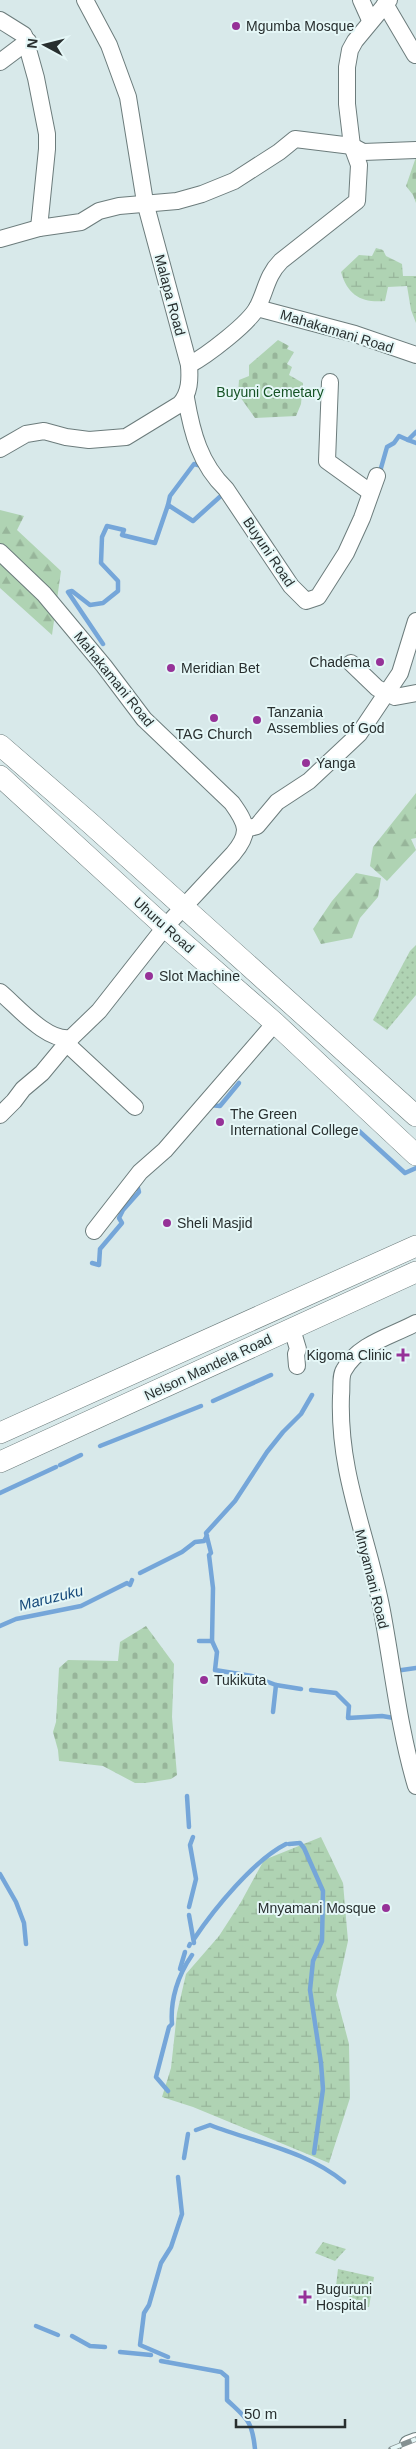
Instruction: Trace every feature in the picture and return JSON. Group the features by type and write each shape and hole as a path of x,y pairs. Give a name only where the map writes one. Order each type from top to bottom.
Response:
{"main road":[{"name":"Uhuru Road","path":"0,745 183,906 416,1116"},
{"name":"Uhuru Road","path":"0,776 165,927 275,1023 416,1155"},
{"name":"Nelson Mandela Road","path":"0,1432 416,1246"},
{"name":"Nelson Mandela Road","path":"0,1462 416,1272"}],"street":[{"name":"Malapa Road","path":"85,0 109,45 128,98 145,202 189,364 190,377 186,398"},
{"path":"361,0 370,20"},
{"path":"189,364 203,358 223,343 257,308 272,270 357,201 359,165 352,146 347,104 347,67 350,50 370,20 387,2 415,55"},
{"path":"0,20 24,35 28,42 46,134 39,228"},
{"path":"0,62 28,42"},
{"path":"0,239 39,228 81,222 99,211 145,202 177,201 202,194 234,181 279,152 295,139 352,146 364,152 416,150"},
{"name":"Mahakamani Road","path":"257,308 355,334 416,355"},
{"path":"330,382 327,461 370,492"},
{"path":"0,448 26,434 44,431 66,438 89,440 126,437 180,404 186,398"},
{"name":"Buyuni Road","path":"186,398 191,425 202,460 212,476 226,489 292,586 306,601 318,597 346,553 362,518 377,476"},
{"name":"Mahakamani Road","path":"0,552 44,594 104,666 144,719 232,803 242,817 246,829"},
{"path":"0,1116 23,1089 42,1073 69,1041 104,1006 165,927 242,844 246,829 257,826 276,802 309,781 348,746 400,674 416,621"},
{"path":"351,663 377,688 395,697 416,693"},
{"path":"0,992 47,1032 56,1038 69,1041 135,1106"},
{"path":"94,1231 140,1172 165,1150 275,1023"},
{"name":"Mnyamani Road","path":"416,1323 369,1346 354,1356 343,1371 340,1431 356,1515 380,1601 407,1757 416,1786"},
{"path":"292,1329 298,1349 296,1354 297,1366"}],"green space":[{"path":"416,157 416,203 406,186"},
{"path":"376,248 383,250 386,256 402,264 403,276 416,276 416,323 411,310 407,286 388,287 385,301 369,301 352,292 344,280 341,272 359,255 372,256"},
{"name":"Buyuni Cemetary","path":"278,340 289,346 287,349 294,352 287,364 292,367 289,375 303,383 301,404 296,416 255,418 238,394 239,380 249,376 249,365"},
{"path":"0,510 24,516 17,530 61,571 52,635 0,588"},
{"path":"416,793 416,838 411,839 416,850 387,881 370,866 373,847"},
{"path":"356,873 381,878 378,897 360,918 352,938 321,944 313,929 332,901"},
{"path":"416,945 416,995 387,1030 373,1020 410,951"},
{"path":"146,1626 174,1664 172,1717 177,1775 171,1779 135,1783 103,1766 59,1761 53,1732 56,1722 59,1668 68,1660 118,1661 120,1642"},
{"path":"321,1837 343,1883 348,1941 336,1995 349,2044 350,2098 329,2163 193,2107 162,2097 171,2068 177,2013 186,1974 219,1936 241,1902 264,1860"},
{"path":"323,2242 346,2249 335,2261 315,2253"},
{"path":"338,2269 374,2277 369,2307 362,2307 336,2286"}],"waterway":[{"path":"416,432 408,440 416,443"},
{"path":"379,475 387,447 394,443 399,436 408,440"},
{"path":"168,505 170,496 194,464 202,466"},
{"path":"103,644 68,592 72,591 90,605 103,603 118,591 118,581 101,563 102,537 107,526 124,530 122,535 155,543 168,505 193,521 223,494"},
{"path":"209,1105 220,1106 239,1083"},
{"path":"359,1131 405,1173 416,1168"},
{"path":"92,1263 99,1265 100,1249 122,1223 119,1218 123,1210 139,1192 137,1184"},
{"path":"213,1401 271,1375"},
{"path":"301,1689 276,1685 252,1676 215,1670 217,1652 212,1641 213,1588 209,1555 211,1553 206,1533 235,1501 267,1452 301,1414 312,1395"},
{"path":"100,1446 201,1406"},
{"path":"60,1465 81,1455"},
{"path":"0,1493 56,1467"},
{"path":"140,1573 182,1552 195,1542 204,1541 207,1536"},
{"name":"Maruzuku","path":"0,1626 16,1619 81,1606 127,1583 130,1585 132,1580"},
{"path":"199,1641 212,1641"},
{"path":"395,1671 416,1668"},
{"path":"273,1712 276,1685"},
{"path":"311,1690 336,1693 349,1706 348,1718 382,1716 394,1718"},
{"path":"187,1796 189,1827"},
{"path":"189,1907 196,1879 190,1845 193,1837"},
{"path":"289,1844 300,1843 304,1848 323,1891 322,1941 313,1961 310,1990 323,2089 314,2153"},
{"path":"194,1939 235,1886 261,1861 286,1844"},
{"path":"0,1874 16,1902 24,1923 26,1944"},
{"path":"189,1915 194,1943"},
{"path":"180,1969 185,1952"},
{"path":"168,2091 156,2077 169,2027 172,2024 172,2006 176,1988 192,1955"},
{"path":"196,2130 210,2125 280,2148 313,2162 344,2182"},
{"path":"184,2158 188,2134"},
{"path":"168,2357 140,2345 144,2313 149,2305 161,2263 171,2247 182,2214 178,2177"},
{"path":"36,2326 58,2335"},
{"path":"72,2336 90,2346 105,2347"},
{"path":"120,2352 151,2355"},
{"path":"161,2361 221,2372 227,2377 227,2400 250,2426 255,2449"}],"railway":[{"path":"391,2449 416,2439"}],"place":[{"name":"Mgumba Mosque","path":"236,26"},
{"name":"Chadema","path":"380,662"},
{"name":"Meridian Bet","path":"171,668"},
{"name":"TAG Church","path":"214,718"},
{"name":"Tanzania Assemblies of God","path":"257,720"},
{"name":"Yanga","path":"306,763"},
{"name":"Slot Machine","path":"149,976"},
{"name":"The Green International College","path":"220,1122"},
{"name":"Sheli Masjid","path":"167,1223"},
{"name":"Kigoma Clinic","path":"403,1355"},
{"name":"Tukikuta","path":"204,1680"},
{"name":"Mnyamani Mosque","path":"386,1908"},
{"name":"Buguruni Hospital","path":"305,2297"}]}
